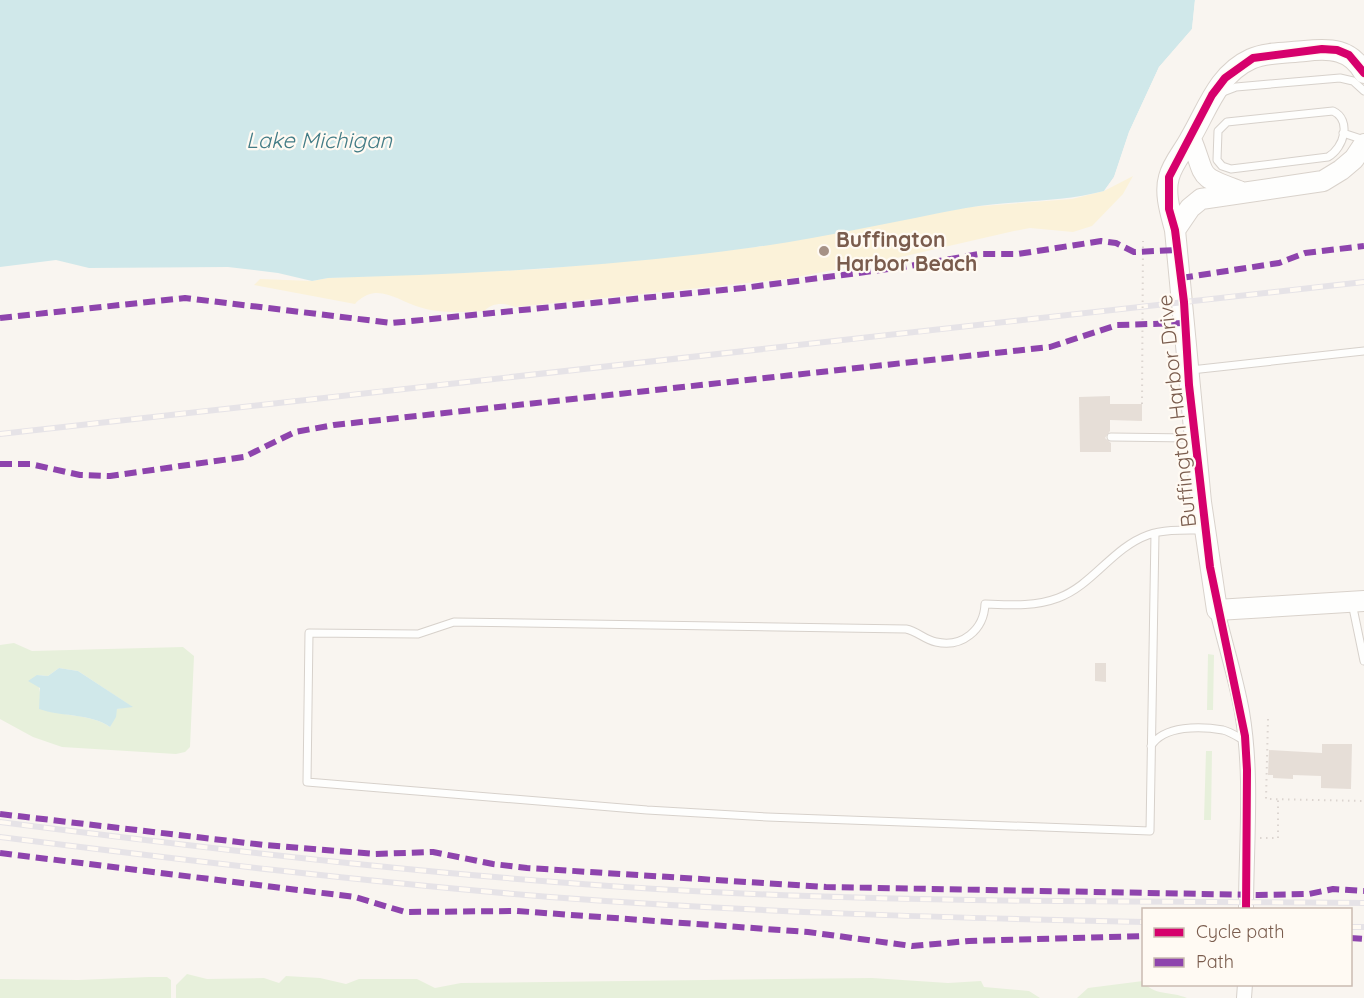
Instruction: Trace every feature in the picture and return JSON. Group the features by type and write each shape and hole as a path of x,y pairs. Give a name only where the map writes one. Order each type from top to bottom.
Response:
{"street":[{"name":"Buffington Harbor Drive","path":"1246,908 1245,742 1242,711 1217,610 1205,529 1175,230 1169,209 1169,177 1175,161 1191,139 1225,78 1253,58 1322,49 1337,50 1349,56 1364,73"},
{"path":"1191,139 1203,174 1216,183 1240,191"},
{"path":"1175,230 1190,208 1201,199 1240,191 1323,181 1354,159 1364,142"},
{"path":"1217,610 1358,602"}],"lane":[{"path":"1220,126 1203,114 1220,94 1236,87 1347,78 1364,91"},
{"path":"1332,111 1342,118 1343,134 1338,150 1328,157 1231,169 1222,166 1217,160 1220,126 1227,122 1332,111"},
{"path":"1343,134 1364,142"},
{"path":"1188,370 1364,351"},
{"path":"1111,437 1195,438"},
{"path":"1155,533 1150,831 767,817 643,810 307,782 309,633 418,634 454,622 906,629 930,640 947,644 969,636 977,628 985,604 1030,605 1058,598 1086,581 1126,546 1155,533 1205,529"},
{"path":"1358,602 1364,661"},
{"path":"1151,746 1158,737 1176,730 1224,731 1245,742"}],"path":[{"path":"1142,404 1143,242"},
{"path":"1268,719 1266,799 1364,801"},
{"path":"1258,838 1278,838 1278,799"}],"green space":[{"path":"14,643 32,651 183,647 194,656 190,747 185,752 176,754 62,747 33,737 0,719 0,645","holes":["59,668 78,671 131,706 117,709 110,727 94,719 39,708 41,698 37,675 48,676"]},
{"path":"1208,654 1214,655 1213,710 1207,710"},
{"path":"1206,751 1212,751 1211,820 1204,820"},
{"path":"187,974 207,979 264,978 279,983 286,976 320,978 346,984 359,979 417,979 435,988 461,983 872,978 948,983 981,981 984,987 1029,991 1040,998 176,998 176,985"},
{"path":"167,977 171,980 171,998 0,998 0,979 78,980"},
{"path":"1142,981 1142,986 1187,998 1077,998 1088,988"}],"sand":[{"name":"Buffington Harbor Beach","path":"1133,176 1123,194 1092,226 1073,232 1030,228 888,260 786,279 516,307 499,304 484,311 460,312 427,309 381,293 366,295 355,304 254,285 260,279 312,281 328,278 543,269 757,247 969,207 1072,199 1104,191"}],"water":[{"name":"Lake Michigan","path":"0,0 1195,0 1192,29 1159,67 1129,132 1114,177 1104,191 1070,198 966,208 809,239 703,254 542,268 328,278 312,281 278,273 228,267 89,268 56,260 0,267"},
{"path":"59,668 78,671 133,707 117,709 116,717 110,727 94,719 39,709 40,688 28,681 37,675 48,676"}],"pier":[{"path":"1195,0 1198,0 1194,30 1162,69 1131,133 1117,178 1104,191 1114,177 1129,132 1159,67 1192,29"}],"building":[{"path":"1110,396 1110,404 1142,404 1142,421 1110,420 1110,431 1105,438 1111,443 1111,452 1080,452 1079,397"},
{"path":"1095,663 1106,663 1106,682 1095,681"},
{"path":"1322,744 1352,744 1351,789 1321,788 1321,776 1293,775 1293,779 1273,778 1273,775 1268,775 1269,750 1322,753"}],"railway":[{"path":"0,434 1364,282"},
{"path":"0,822 355,864 622,887 874,898 1364,903"},
{"path":"0,837 412,885 550,897 847,914 1142,922"},
{"path":"1352,927 1364,927"}],"marked path":[{"path":"0,318 185,298 392,323 743,288 904,267 979,254 1018,254 1101,241 1116,243 1134,252 1178,250"},
{"path":"1181,278 1279,263 1305,253 1364,246"},
{"path":"0,464 30,464 80,475 110,476 244,457 295,432 334,425 1050,347 1117,325 1185,323"},
{"path":"0,814 264,845 375,854 433,852 527,868 826,887 1258,895 1309,894 1333,889 1364,891"},
{"path":"0,853 355,897 405,912 517,911 808,932 912,946 969,941 1142,936"},
{"path":"1352,938 1364,939"}],"cycle path":[{"path":"1246,908 1245,736 1210,567 1189,385 1184,302 1175,230 1169,209 1169,177 1212,95 1225,78 1253,58 1322,49 1337,50 1349,55 1364,73"}],"place":[{"name":"Buffington Harbor Beach","path":"824,251"}]}
